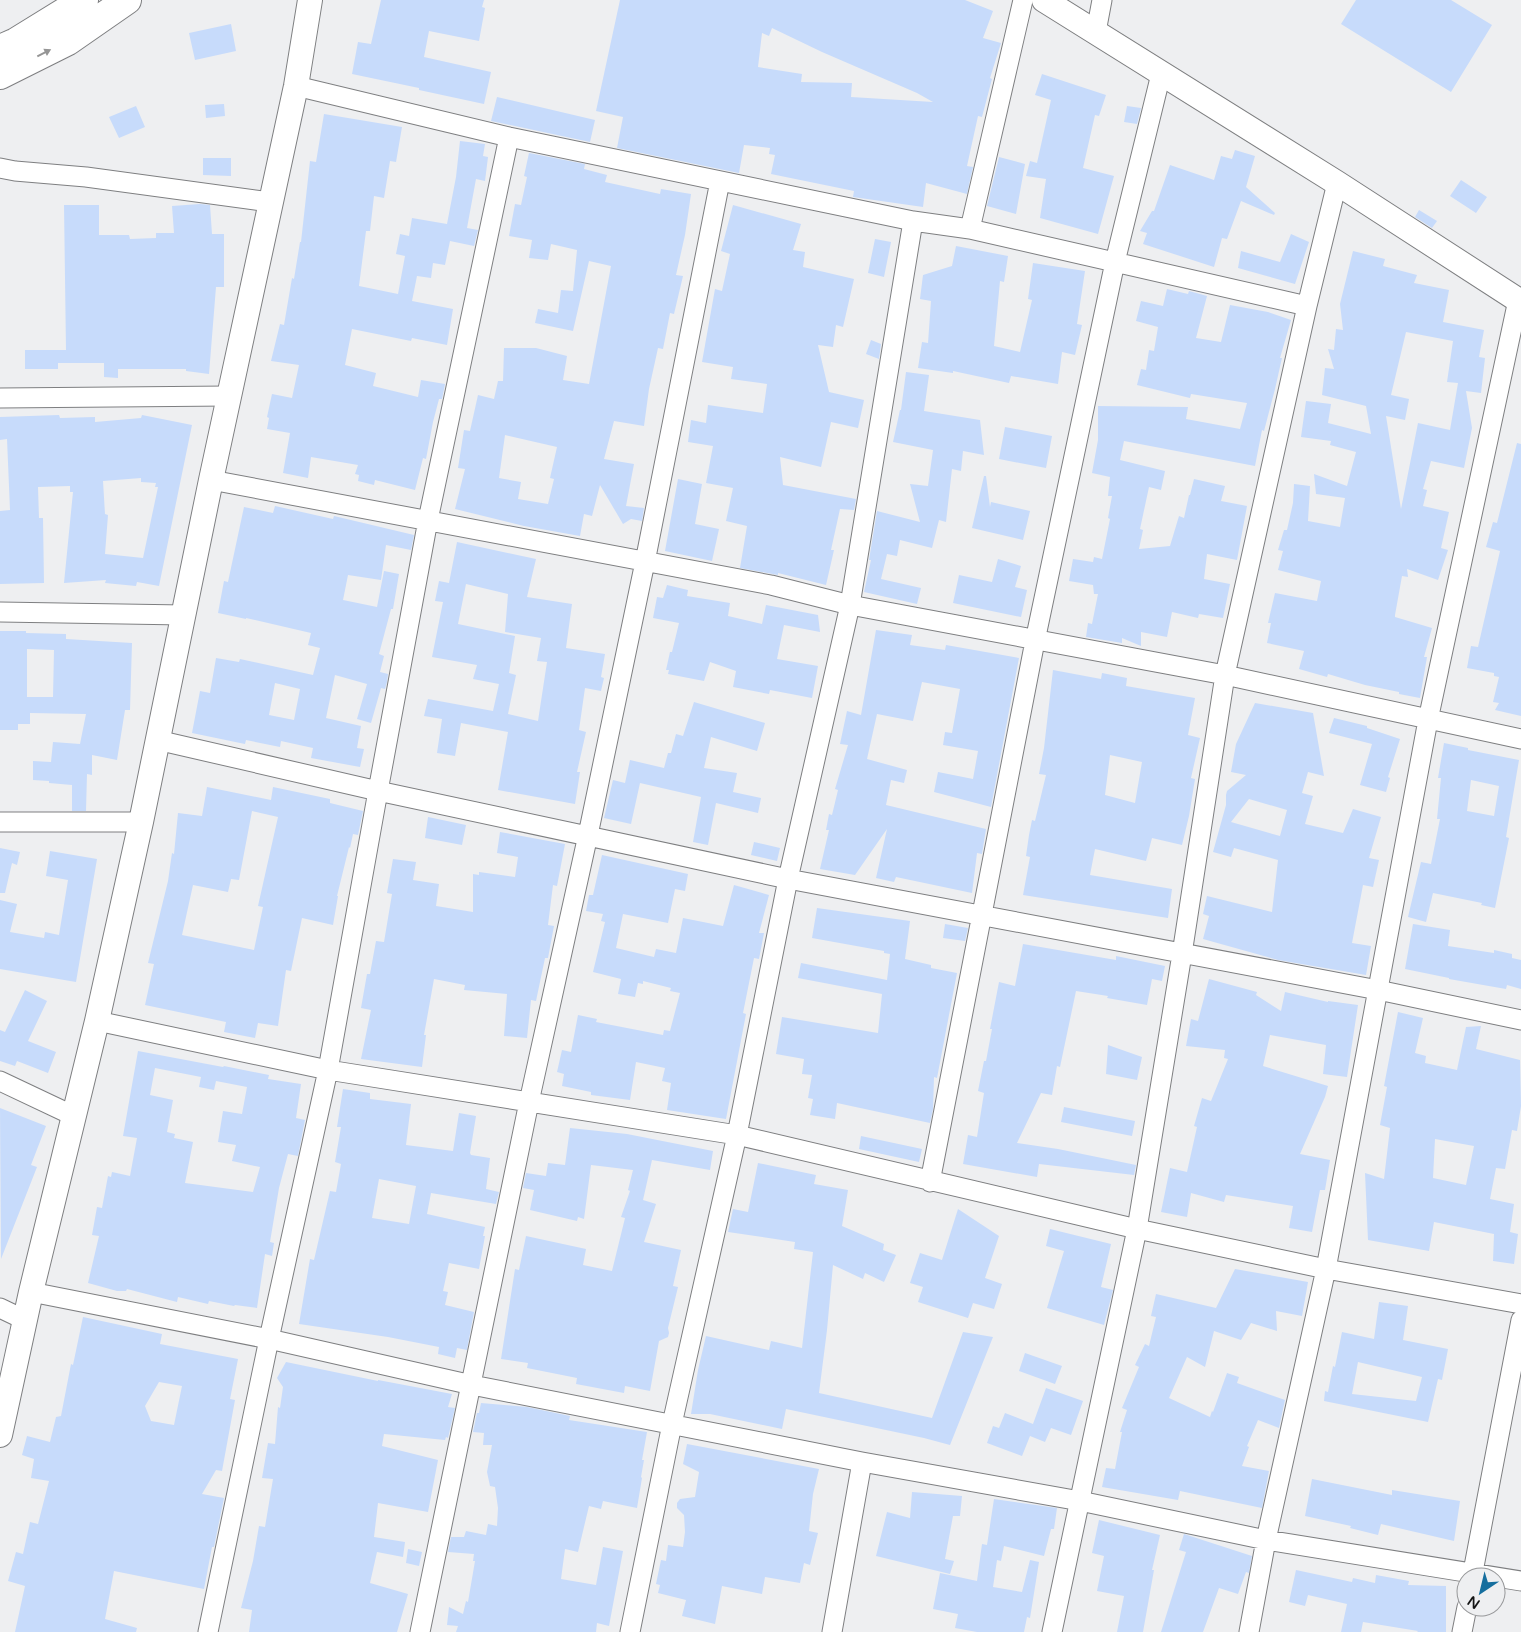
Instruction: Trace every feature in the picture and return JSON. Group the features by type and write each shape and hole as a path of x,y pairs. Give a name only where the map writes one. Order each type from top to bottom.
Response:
{"main road":[{"path":"0,49 16,42 84,0"},
{"path":"0,75 68,41 127,0"}],"street":[{"path":"0,1435 31,1292 97,1021 141,822 211,480 296,86 310,0"},
{"path":"970,229 1022,0"},
{"path":"1044,0 1337,183 1520,301 1428,720 1326,1269 1266,1540 1249,1632"},
{"path":"1096,32 1102,0"},
{"path":"930,1182 1035,641 1115,262 1161,74"},
{"path":"296,86 509,137 913,221 970,229 1307,306"},
{"path":"208,1632 269,1339 328,1070 428,520 509,137"},
{"path":"0,168 15,171 86,176 270,202"},
{"path":"420,1632 529,1102 588,835 645,562 720,181"},
{"path":"1052,1632 1137,1229 1225,675 1307,306 1337,183"},
{"path":"630,1632 672,1424 737,1136 788,879 850,605 913,221"},
{"path":"0,398 229,396"},
{"path":"211,480 771,585 850,605 1225,675 1428,720 1521,738"},
{"path":"0,612 184,616"},
{"path":"157,740 788,879 1378,990 1521,1020"},
{"path":"0,822 141,822"},
{"path":"97,1021 328,1070 737,1136 1137,1229 1326,1269 1521,1304"},
{"path":"0,1081 74,1116"},
{"path":"31,1292 269,1339 472,1385 862,1462 1080,1501 1266,1540 1456,1572"},
{"path":"0,1308 25,1320"},
{"path":"1475,1567 1521,1320"},
{"path":"832,1632 862,1462"},
{"path":"1506,1579 1521,1581"},
{"path":"1462,1632 1465,1617"}],"building":[{"path":"381,0 484,0 482,7 485,8 479,41 429,31 424,57 491,72 484,104 352,74 358,42 371,44"},
{"path":"620,0 965,0 993,11 983,38 1001,43 990,78 992,79 982,117 978,116 967,166 973,167 967,194 926,183 923,207 853,197 854,191 771,174 775,155 769,154 770,148 744,145 739,173 617,148 623,117 596,111","holes":["772,28 917,93 933,102 851,97 852,83 801,82 802,74 758,67 762,33 769,36"]},
{"path":"1356,0 1451,0 1492,25 1451,92 1341,24"},
{"path":"231,24 236,51 195,60 189,33"},
{"path":"1042,74 1106,95 1099,116 1095,115 1083,168 1114,176 1098,234 1040,218 1046,179 1026,176 1030,161 1037,163 1051,100 1035,95"},
{"path":"497,97 595,120 590,142 491,121"},
{"path":"224,104 225,116 206,118 205,105"},
{"path":"136,106 145,127 119,138 109,117"},
{"path":"1127,106 1141,108 1137,124 1124,122"},
{"path":"324,114 402,127 396,162 390,161 384,198 374,196 370,231 366,231 359,286 398,294 405,256 396,254 400,234 409,236 412,218 447,224 456,177 460,141 485,144 483,156 488,157 485,181 476,179 467,228 478,230 474,246 450,241 445,265 433,263 431,278 417,276 412,301 453,309 447,345 412,338 411,341 352,329 345,365 376,373 373,386 418,397 421,380 445,384 442,399 439,399 433,422 426,459 423,458 415,490 375,480 374,485 358,481 359,475 355,474 358,465 311,457 308,478 283,473 290,433 267,429 269,418 267,417 272,394 292,398 299,365 271,361 280,324 284,325 292,278 294,279 301,242 310,161 316,162"},
{"path":"1235,150 1255,156 1246,187 1275,213 1274,215 1241,201 1227,239 1222,238 1214,267 1143,244 1147,233 1140,231 1152,211 1154,211 1170,165 1214,180 1221,156 1232,159"},
{"path":"529,153 585,164 584,169 607,175 605,182 660,194 661,189 691,194 685,235 676,275 683,276 674,314 670,313 663,349 658,348 649,389 644,426 614,421 604,459 634,464 626,506 644,508 642,521 631,519 623,524 600,485 592,516 584,514 580,536 524,526 455,509 465,469 458,468 464,430 470,431 478,395 494,399 498,381 503,381 504,348 536,348 567,356 563,380 589,384 611,266 589,261 573,331 535,323 538,309 558,313 561,290 573,291 577,250 551,244 548,260 529,258 532,240 509,236 515,204 521,205 527,177 524,176","holes":["505,435 557,447 550,478 554,479 548,504 518,499 521,482 499,478"]},
{"path":"999,157 1025,164 1016,214 987,206"},
{"path":"203,158 231,158 231,176 203,175"},
{"path":"1461,180 1487,197 1476,213 1450,196"},
{"path":"64,205 99,205 99,235 129,235 130,239 156,238 156,233 174,233 172,206 210,205 212,234 224,234 224,287 216,287 209,374 186,371 186,369 118,369 118,378 104,377 104,363 58,363 58,369 25,369 25,350 66,350"},
{"path":"733,205 801,224 793,250 805,252 803,267 854,279 843,327 836,325 833,347 818,345 829,392 864,400 858,428 831,422 821,467 780,457 783,485 856,499 854,510 840,509 831,550 834,550 826,585 778,573 778,575 740,568 747,526 726,521 733,488 706,483 713,446 688,442 691,420 706,423 708,405 763,413 767,384 731,379 733,367 702,362 715,289 722,291 730,254 721,251"},
{"path":"1419,210 1437,221 1432,228 1415,217"},
{"path":"1291,234 1309,242 1295,284 1238,268 1241,251 1280,262"},
{"path":"875,239 891,242 884,277 868,273"},
{"path":"956,246 1008,256 1004,282 1000,281 994,346 1020,352 1032,300 1028,299 1033,263 1085,271 1077,324 1082,325 1075,355 1062,352 1058,384 1011,376 1009,383 953,371 953,373 918,368 922,342 928,343 931,301 920,299 923,275 952,266"},
{"path":"1353,251 1385,259 1383,266 1417,275 1414,283 1449,290 1443,322 1484,330 1479,357 1485,358 1481,393 1466,391 1472,428 1464,468 1431,461 1423,489 1427,490 1423,506 1449,512 1441,548 1448,550 1438,580 1407,569 1408,577 1402,576 1395,615 1395,617 1432,628 1424,657 1427,657 1420,698 1328,674 1327,677 1299,669 1304,651 1267,643 1271,623 1268,623 1275,593 1317,601 1321,581 1278,570 1283,551 1278,550 1284,530 1287,530 1293,503 1294,484 1310,486 1308,521 1340,527 1345,498 1316,494 1314,474 1347,486 1356,452 1330,445 1331,441 1301,437 1306,401 1331,404 1328,423 1371,434 1366,406 1322,395 1325,368 1334,369 1328,349 1334,350 1336,329 1343,330 1340,304","holes":["1406,332 1453,341 1447,382 1458,383 1450,430 1418,423 1401,509 1386,416 1405,420 1409,399 1391,395"]},
{"path":"1167,289 1188,294 1189,291 1207,296 1196,338 1221,342 1230,305 1268,312 1291,320 1280,358 1282,358 1264,431 1262,430 1255,466 1124,441 1120,460 1165,471 1161,490 1149,487 1140,529 1143,530 1139,549 1170,546 1179,516 1184,518 1194,479 1225,486 1221,501 1247,506 1237,560 1207,554 1204,579 1230,584 1223,618 1199,614 1198,618 1172,612 1167,637 1141,632 1141,646 1122,638 1122,643 1086,637 1088,623 1092,624 1098,594 1094,594 1093,585 1069,581 1073,559 1093,562 1094,557 1102,559 1110,519 1108,518 1112,496 1108,496 1110,477 1092,473 1098,440 1098,406 1188,407 1186,419 1240,429 1247,403 1191,394 1190,398 1137,385 1141,369 1146,370 1149,350 1154,351 1158,327 1136,321 1141,301 1163,306"},
{"path":"871,340 881,344 879,359 866,354"},
{"path":"906,372 929,375 924,411 980,420 984,455 963,451 961,471 952,469 946,522 939,520 932,548 900,540 897,556 887,554 881,579 921,588 917,604 864,592 871,560 869,560 877,511 920,522 910,484 928,486 933,450 893,442 901,410"},
{"path":"59,415 60,418 95,417 95,422 141,418 142,415 192,425 159,586 137,582 136,586 105,583 106,580 64,583 73,492 70,492 70,486 38,487 39,518 43,518 44,583 0,584 0,511 10,510 7,439 0,440 0,417","holes":["141,478 141,482 156,483 155,487 158,487 143,558 105,554 108,515 105,514 103,481"]},
{"path":"1005,427 1052,436 1046,468 999,459"},
{"path":"1517,443 1521,444 1521,716 1495,710 1499,703 1493,702 1499,677 1494,676 1494,673 1467,668 1471,646 1478,647 1500,551 1486,547 1493,522 1497,523"},
{"path":"984,476 986,476 990,507 991,502 1030,511 1023,540 972,528"},
{"path":"678,479 702,484 695,524 719,529 712,561 665,551"},
{"path":"275,506 333,519 334,516 414,535 411,550 386,545 381,580 348,575 343,600 377,607 384,571 399,574 393,609 391,609 379,654 384,656 380,672 388,674 387,682 385,689 381,688 371,723 357,719 367,684 335,675 326,718 361,726 357,748 364,749 360,767 311,758 313,748 281,741 280,747 246,740 245,744 192,733 200,691 210,693 216,658 239,662 240,659 313,675 320,648 308,645 311,633 218,613 224,581 228,582 244,507 273,513","holes":["275,683 300,689 294,720 269,715"]},
{"path":"457,542 536,559 527,597 572,604 566,648 605,654 601,677 604,678 601,691 585,688 579,730 586,732 577,772 580,772 575,804 498,790 508,732 461,723 455,756 437,753 442,719 424,716 428,699 493,711 499,684 473,679 477,665 432,657 443,602 435,601 439,581 449,583","holes":["466,584 508,594 505,632 541,638 537,661 547,662 538,721 508,714 516,675 509,673 515,636 458,624"]},
{"path":"998,559 1021,566 1015,587 1027,590 1021,617 953,603 959,575 992,582"},
{"path":"667,585 688,590 687,596 730,603 728,616 762,624 766,605 818,615 820,632 784,625 777,659 818,666 812,698 770,690 769,694 733,687 736,671 710,662 704,681 668,674 669,670 666,670 679,623 653,618 657,597 663,598"},
{"path":"876,630 912,635 910,645 945,650 946,645 1019,658 991,807 934,792 938,772 973,779 978,751 943,745 945,732 952,733 960,689 922,682 913,721 877,714 867,759 907,770 904,783 891,780 886,805 986,829 982,854 977,853 972,893 896,877 894,882 876,878 887,829 855,875 820,869 829,830 826,830 829,814 832,815 838,790 835,789 848,745 840,744 847,711 861,715"},
{"path":"0,631 66,634 66,639 132,643 130,710 125,710 117,760 92,755 92,775 87,774 86,811 72,811 72,785 33,780 33,761 51,762 53,742 80,744 86,714 30,713 30,724 18,724 18,730 0,730","holes":["27,649 54,650 53,697 27,697"]},
{"path":"1053,670 1101,679 1102,673 1127,678 1126,686 1195,698 1188,735 1200,738 1191,778 1195,779 1182,845 1152,838 1146,861 1095,849 1090,875 1172,889 1168,918 1023,895 1030,857 1026,856 1029,835 1032,820 1035,821 1046,775 1039,774","holes":["1110,755 1142,762 1135,803 1105,795"]},
{"path":"694,702 765,723 757,751 711,737 704,768 737,773 733,792 761,798 758,813 716,803 708,845 693,842 701,797 640,783 631,824 604,818 613,780 625,783 630,760 664,768 668,753 671,753 676,734 683,736"},
{"path":"1255,703 1313,713 1324,776 1308,772 1302,793 1313,796 1305,824 1343,833 1353,809 1381,817 1369,858 1379,860 1373,887 1363,885 1352,943 1371,946 1366,975 1278,960 1203,939 1209,916 1203,914 1207,896 1272,912 1278,860 1234,848 1231,857 1213,852 1226,805 1227,791 1246,775 1231,772 1236,744","holes":["1249,799 1287,810 1280,836 1231,822"]},
{"path":"1334,718 1367,726 1367,728 1400,739 1388,777 1390,778 1386,792 1360,785 1372,744 1329,733"},
{"path":"1444,743 1468,748 1468,750 1519,760 1506,837 1509,838 1495,908 1481,905 1482,903 1433,893 1426,922 1408,917 1421,862 1431,864 1440,819 1437,819 1441,778 1438,778","holes":["1471,780 1499,786 1494,816 1467,811"]},
{"path":"207,787 271,800 273,787 330,799 330,803 363,811 358,835 353,834 349,847 337,896 333,925 302,918 291,971 286,970 278,1026 258,1023 255,1038 224,1032 226,1022 145,1005 154,964 148,963 168,881 172,853 174,854 178,813 202,816","holes":["252,811 278,817 258,906 263,907 254,950 182,935 193,885 228,892 231,879 239,880"]},
{"path":"428,817 466,825 462,845 425,838"},
{"path":"500,832 565,844 557,886 553,885 548,925 554,926 548,958 545,958 536,1001 531,1000 527,1038 504,1036 507,994 464,990 465,985 434,979 424,1035 426,1035 422,1067 361,1059 371,1010 361,1008 367,974 370,974 376,941 384,942 392,894 387,893 393,859 416,862 413,880 439,884 436,906 473,912 473,874 479,875 479,872 515,877 518,857 497,853"},
{"path":"754,842 780,848 777,861 751,855"},
{"path":"0,848 20,852 17,865 12,863 5,893 0,893"},
{"path":"50,851 97,859 76,982 0,969 0,900 17,904 10,932 44,938 45,932 59,935 68,880 46,876"},
{"path":"602,855 688,874 685,891 675,889 668,923 623,914 616,948 654,957 656,949 676,953 683,918 723,926 734,885 769,895 759,933 764,933 759,959 754,958 743,1013 746,1014 726,1119 667,1110 671,1083 662,1081 665,1068 636,1062 630,1100 591,1095 591,1092 562,1086 564,1074 557,1072 562,1050 571,1052 578,1015 597,1019 596,1022 663,1035 664,1030 670,1031 680,993 670,991 671,988 643,981 643,984 638,983 635,997 618,994 621,979 593,972 605,922 601,921 603,914 586,911 589,895 593,895"},
{"path":"817,908 910,921 905,959 931,965 931,968 957,973 937,1078 934,1077 933,1109 930,1123 837,1103 835,1119 810,1115 813,1099 808,1098 812,1075 802,1074 804,1059 776,1054 782,1017 878,1033 882,994 798,978 801,963 887,980 890,954 884,953 884,951 812,938"},
{"path":"945,924 968,928 965,941 943,938"},
{"path":"1413,924 1450,930 1448,946 1494,953 1494,950 1512,954 1512,958 1521,960 1521,989 1507,985 1506,989 1405,969"},
{"path":"1023,944 1116,960 1116,956 1165,966 1162,981 1152,979 1147,1005 1076,991 1060,1067 1057,1066 1052,1095 1041,1093 1017,1143 1058,1149 1136,1165 1134,1175 1039,1164 1037,1177 963,1164 968,1135 977,1137 984,1093 978,1091 984,1061 986,1061 999,982 1015,986"},
{"path":"1209,979 1257,992 1256,995 1281,1011 1285,992 1328,1002 1358,1005 1347,1077 1323,1074 1326,1045 1270,1035 1263,1066 1328,1086 1300,1154 1330,1160 1325,1190 1320,1190 1312,1232 1289,1228 1293,1206 1226,1195 1224,1202 1191,1193 1187,1217 1161,1212 1170,1168 1187,1172 1197,1127 1194,1126 1202,1098 1211,1101 1228,1059 1224,1058 1225,1050 1186,1046 1191,1019 1198,1021"},
{"path":"25,990 47,1001 28,1041 56,1052 48,1073 17,1061 15,1066 0,1061 0,1030 5,1032"},
{"path":"1398,1012 1423,1018 1415,1053 1426,1056 1425,1063 1457,1070 1466,1027 1481,1026 1476,1049 1520,1060 1521,1106 1517,1131 1512,1130 1505,1169 1496,1168 1490,1199 1514,1204 1510,1232 1518,1234 1514,1264 1493,1261 1494,1234 1434,1222 1429,1251 1368,1240 1365,1173 1384,1179 1390,1128 1380,1125 1387,1087 1384,1086","holes":["1435,1139 1474,1146 1466,1185 1433,1178"]},
{"path":"1108,1045 1142,1057 1137,1080 1106,1074"},
{"path":"138,1051 269,1075 268,1079 301,1084 296,1118 305,1120 298,1156 288,1154 279,1188 270,1242 274,1243 272,1256 265,1254 257,1308 209,1301 208,1304 178,1297 177,1302 127,1289 126,1291 117,1291 88,1283 99,1236 92,1235 97,1207 102,1208 108,1176 111,1177 112,1172 130,1176 137,1138 123,1136","holes":["155,1068 201,1077 199,1087 214,1090 216,1081 247,1087 242,1114 223,1111 218,1142 236,1145 232,1161 260,1167 253,1192 185,1183 193,1142 174,1138 175,1134 167,1132 173,1100 150,1095"]},
{"path":"343,1089 370,1093 370,1099 411,1104 406,1145 453,1151 459,1113 476,1116 470,1153 471,1155 490,1158 486,1189 499,1192 496,1204 431,1193 427,1214 485,1227 479,1269 449,1263 443,1291 448,1292 445,1305 474,1312 467,1350 457,1348 455,1358 438,1354 439,1347 388,1337 299,1324 310,1259 314,1260 330,1191 336,1192 341,1164 335,1162 341,1127 337,1127","holes":["379,1179 416,1186 409,1224 372,1218"]},
{"path":"1064,1107 1135,1121 1132,1136 1061,1122"},
{"path":"0,1108 46,1126 31,1165 37,1167 1,1259"},
{"path":"570,1128 627,1134 713,1151 710,1170 652,1160 643,1200 656,1204 644,1242 681,1250 673,1286 678,1287 668,1328 669,1333 668,1337 659,1341 650,1391 625,1386 624,1393 576,1384 577,1378 527,1368 528,1363 501,1359 515,1269 519,1270 526,1236 586,1249 583,1265 612,1271 625,1218 621,1217 630,1191 628,1190 633,1170 591,1165 584,1219 578,1217 577,1221 530,1210 534,1190 523,1188 526,1173 546,1176 548,1163 565,1165"},
{"path":"861,1136 922,1149 919,1162 859,1149"},
{"path":"758,1163 816,1175 814,1184 848,1190 842,1226 884,1244 883,1250 896,1255 884,1282 865,1273 863,1279 833,1265 819,1393 932,1418 963,1332 993,1337 950,1445 786,1409 782,1429 710,1414 691,1414 706,1336 769,1350 771,1341 802,1348 813,1252 794,1249 795,1242 728,1232 733,1209 748,1212"},
{"path":"958,1209 999,1236 985,1278 1002,1284 994,1309 973,1303 968,1318 918,1302 923,1287 910,1283 920,1253 942,1260"},
{"path":"1050,1229 1111,1244 1101,1287 1113,1290 1104,1325 1047,1308 1064,1251 1046,1246"},
{"path":"1235,1269 1308,1282 1302,1316 1276,1311 1277,1331 1251,1323 1241,1340 1214,1331 1205,1367 1187,1357 1169,1398 1210,1417 1227,1373 1239,1377 1237,1383 1285,1400 1279,1428 1258,1420 1247,1446 1249,1447 1242,1466 1269,1471 1262,1508 1180,1491 1178,1500 1102,1487 1106,1468 1115,1469 1122,1432 1120,1432 1127,1410 1122,1408 1139,1367 1135,1365 1145,1344 1149,1346 1156,1317 1151,1316 1156,1294 1216,1308"},
{"path":"1379,1302 1408,1306 1403,1340 1448,1349 1442,1380 1438,1379 1428,1422 1324,1401 1325,1391 1328,1392 1333,1366 1335,1367 1342,1332 1374,1339","holes":["1358,1362 1422,1377 1416,1401 1352,1394"]},
{"path":"83,1317 162,1334 160,1344 238,1359 230,1399 235,1400 222,1471 216,1470 202,1494 224,1498 204,1589 114,1571 105,1619 137,1628 136,1632 15,1632 25,1586 8,1581 16,1552 23,1554 30,1522 38,1524 49,1481 31,1478 34,1459 22,1455 27,1436 50,1442 56,1417 61,1416 71,1364 73,1365","holes":["159,1382 182,1386 174,1425 151,1421 145,1406"]},
{"path":"1025,1353 1062,1366 1055,1384 1019,1371"},
{"path":"286,1362 452,1394 448,1407 455,1408 448,1438 446,1437 445,1440 384,1434 382,1446 438,1460 428,1512 378,1503 374,1537 405,1542 403,1557 377,1552 370,1583 408,1594 397,1632 249,1632 252,1610 241,1608 253,1561 259,1526 265,1527 273,1479 262,1478 268,1443 275,1444 278,1407 280,1408 283,1387 277,1378"},
{"path":"1046,1388 1083,1401 1071,1435 1051,1428 1045,1442 1030,1436 1022,1456 987,1443 993,1426 999,1428 1005,1413 1033,1424"},
{"path":"481,1403 527,1407 570,1416 569,1420 647,1432 637,1508 603,1501 601,1509 589,1506 578,1552 565,1549 561,1579 596,1585 603,1547 623,1551 609,1626 597,1623 596,1632 456,1632 458,1626 447,1625 449,1607 463,1614 466,1601 468,1602 475,1561 473,1561 474,1554 448,1552 451,1537 464,1537 466,1531 486,1535 488,1524 497,1526 498,1508 495,1487 490,1486 487,1472 492,1445 483,1445 484,1433 473,1432"},
{"path":"687,1444 819,1469 813,1494 809,1531 818,1533 810,1565 804,1563 800,1583 765,1577 762,1594 722,1586 715,1624 682,1616 686,1600 658,1593 660,1585 656,1584 661,1560 666,1561 668,1545 683,1547 685,1532 684,1515 677,1508 677,1503 680,1499 695,1497 699,1472 683,1464"},
{"path":"1312,1479 1392,1495 1392,1490 1460,1501 1454,1541 1381,1524 1378,1535 1350,1528 1351,1526 1305,1516"},
{"path":"912,1492 962,1496 960,1516 953,1516 945,1559 954,1561 950,1574 876,1556 887,1512 910,1518"},
{"path":"994,1499 1057,1508 1054,1529 1051,1529 1044,1556 1004,1546 1001,1561 997,1560 993,1587 1022,1592 1030,1560 1039,1562 1030,1618 1027,1617 1024,1632 977,1632 955,1628 958,1614 933,1609 940,1573 977,1581 982,1544 987,1545"},
{"path":"1099,1520 1160,1535 1152,1570 1154,1570 1143,1632 1117,1632 1124,1596 1097,1591 1104,1556 1092,1553"},
{"path":"1184,1534 1252,1556 1249,1573 1246,1572 1238,1594 1219,1588 1203,1632 1161,1632 1186,1552 1179,1550"},
{"path":"408,1549 422,1552 419,1566 406,1563"},
{"path":"1296,1570 1352,1582 1353,1578 1375,1583 1376,1575 1409,1581 1408,1585 1446,1586 1446,1632 1417,1632 1363,1622 1361,1632 1341,1632 1347,1604 1308,1595 1305,1606 1289,1602"}]}
